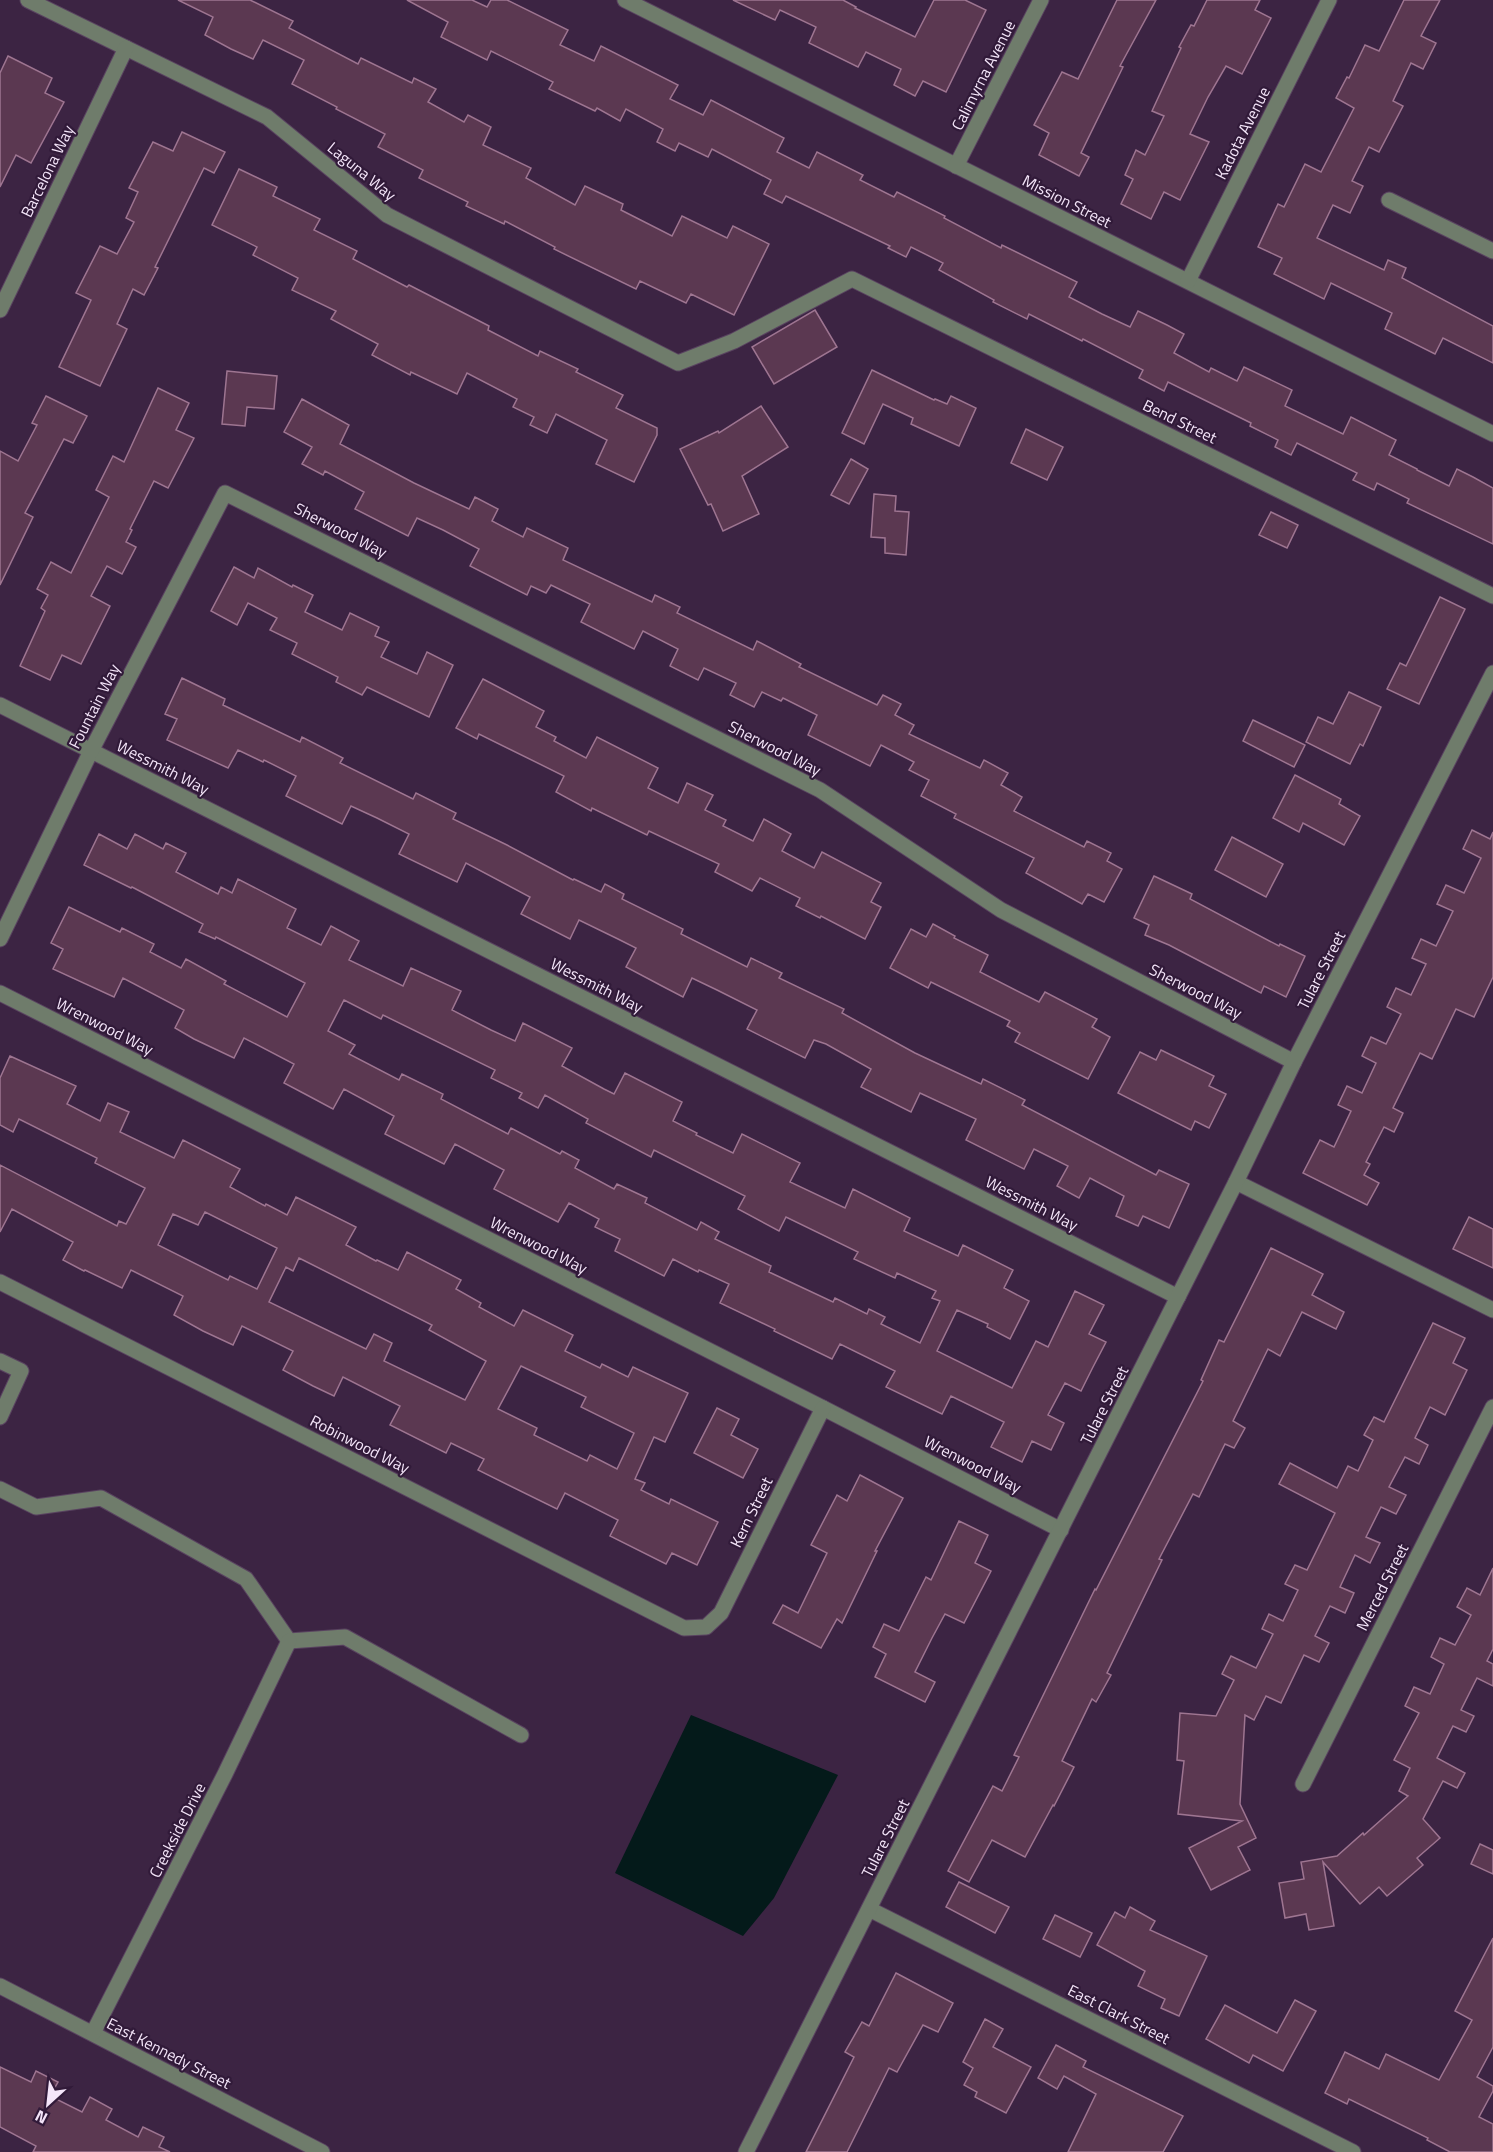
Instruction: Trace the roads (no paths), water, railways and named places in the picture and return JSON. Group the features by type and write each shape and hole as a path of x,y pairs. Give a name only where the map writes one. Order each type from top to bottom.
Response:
{"street":[{"name":"Laguna Way","path":"28,0 267,117 387,215 678,363 734,341 852,279"},
{"name":"Mission Street","path":"625,0 1493,434"},
{"name":"Calimyrna Avenue","path":"956,166 1041,0"},
{"name":"Kadota Avenue","path":"1188,281 1329,0"},
{"name":"Barcelona Way","path":"0,310 126,48"},
{"path":"1389,200 1493,251"},
{"name":"Bend Street","path":"852,279 1493,596"},
{"name":"Fountain Way","path":"0,939 91,751 225,493"},
{"name":"Sherwood Way","path":"225,493 820,790 1001,910 1294,1062"},
{"name":"Tulare Street","path":"746,2152 1236,1182 1294,1062 1493,673"},
{"name":"Wessmith Way","path":"0,705 1178,1297"},
{"name":"Wrenwood Way","path":"0,993 1061,1530"},
{"path":"1236,1182 1493,1310"},
{"name":"Robinwood Way","path":"0,1282 684,1628 706,1627"},
{"path":"0,1361 21,1371 0,1417"},
{"name":"Merced Street","path":"1303,1784 1493,1407"},
{"name":"Kern Street","path":"706,1627 720,1614 823,1408"},
{"path":"0,1490 36,1507 101,1498 246,1579 289,1641 345,1637 521,1735"},
{"name":"Creekside Drive","path":"93,2033 205,1815 289,1641"},
{"name":"East Clark Street","path":"869,1909 1353,2152"},
{"name":"East Kennedy Street","path":"0,1986 322,2152"}]}
